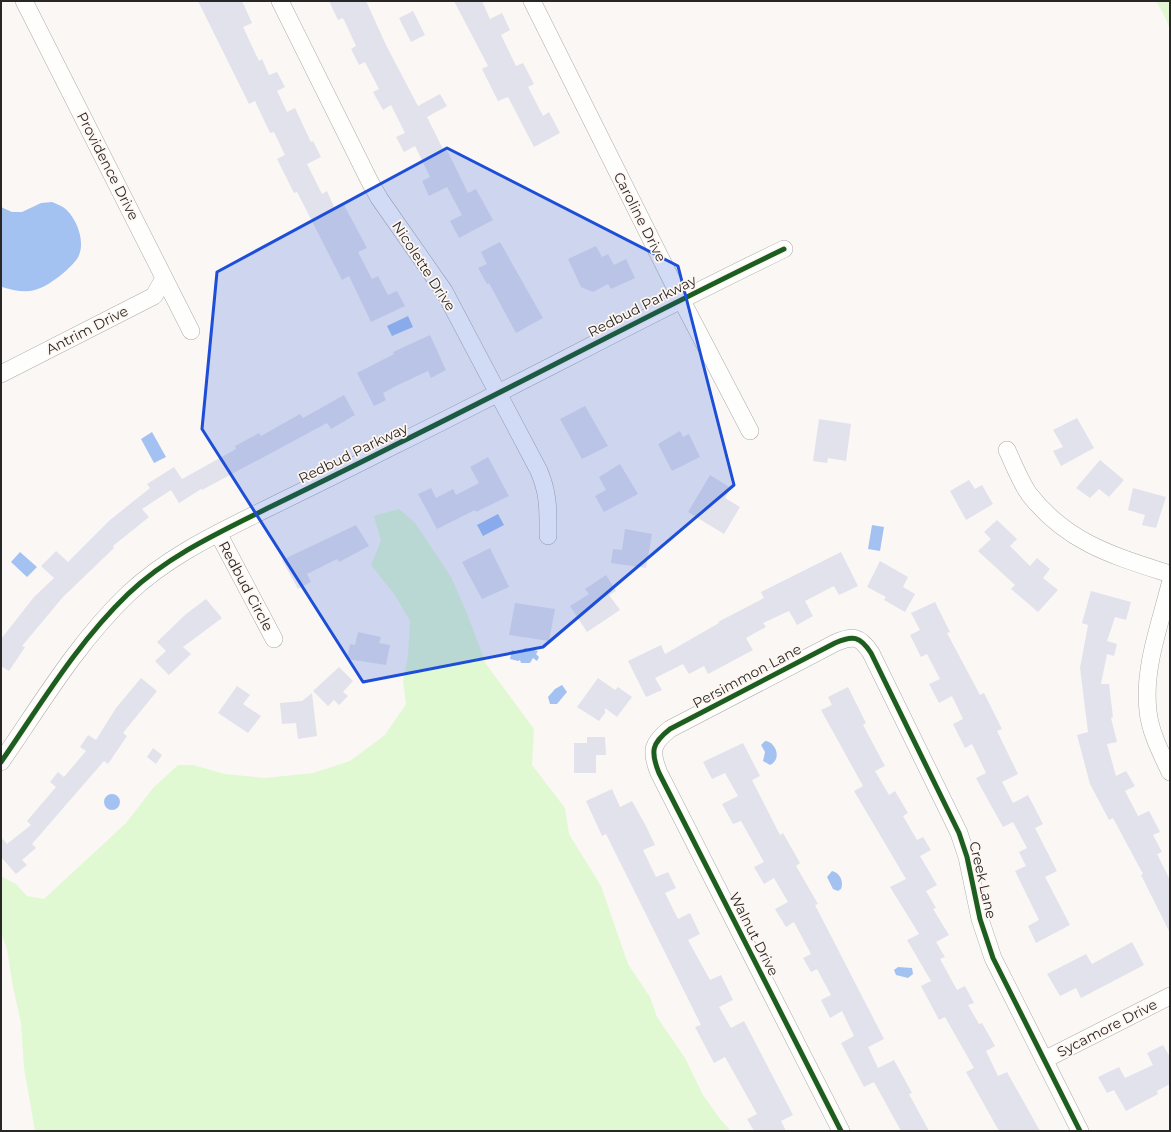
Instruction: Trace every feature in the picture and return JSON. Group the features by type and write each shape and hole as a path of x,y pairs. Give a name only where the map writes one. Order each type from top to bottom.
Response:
{"street":[{"name":"Providence Drive","path":"24,1 191,331"},
{"name":"Nicolette Drive","path":"280,1 373,187 444,291 539,471 546,489 548,536"},
{"name":"Caroline Drive","path":"532,1 681,299 750,431"},
{"name":"Redbud Parkway","path":"1,762 50,688 93,633 128,594 174,558 218,533 498,394 681,299 784,249"},
{"name":"Antrim Drive","path":"1,374 154,296 164,278"},
{"path":"1007,450 1029,493 1051,517 1069,532 1089,545 1109,554 1170,574"},
{"name":"Redbud Circle","path":"218,533 274,639"},
{"path":"1170,584 1152,655 1147,695 1151,726 1170,772"},
{"name":"Persimmon Lane","path":"653,747 660,736 670,729 835,643 844,639 858,638"},
{"name":"Creek Lane","path":"858,638 865,644 871,653 959,833 987,944 1080,1131"},
{"name":"Walnut Drive","path":"653,747 653,760 659,773 841,1131"},
{"name":"Sycamore Drive","path":"1044,1060 1170,996"}],"highlighted area":[{"path":"447,148 678,266 734,485 543,647 363,682 202,429 217,272"}],"green space":[{"path":"1156,1 1170,1 1170,29 1164,15"},
{"path":"399,509 415,523 451,577 466,611 486,664 534,729 532,765 565,808 569,834 601,886 628,964 650,997 657,1017 685,1058 703,1095 720,1119 731,1131 35,1131 24,1068 21,1023 7,949 1,933 1,876 16,884 27,896 44,899 126,823 153,788 178,765 193,765 225,774 265,778 313,773 350,761 385,735 406,704 403,681 408,656 410,621 395,595 371,565 381,541 374,516"}],"water":[{"path":"52,202 62,206 68,211 76,224 81,239 80,253 77,259 58,278 35,290 22,291 2,287 1,207 12,212 22,212 41,203"},
{"path":"408,316 413,327 392,336 387,326"},
{"path":"152,432 166,457 154,463 141,439"},
{"path":"498,514 504,525 483,536 477,525"},
{"path":"872,525 884,527 880,551 868,549"},
{"path":"20,552 37,567 27,577 11,562"},
{"path":"525,648 538,651 536,654 539,657 537,661 533,658 530,663 521,663 520,660 510,659 512,650 520,653"},
{"path":"562,685 567,692 557,704 550,704 548,697 555,689"},
{"path":"765,741 772,744 777,755 774,762 770,765 763,761 765,752 761,745"},
{"path":"109,794 115,794 120,799 118,808 115,810 109,810 104,805 104,799"},
{"path":"832,871 839,875 842,880 841,889 838,891 833,889 827,877"},
{"path":"898,967 912,968 913,974 908,978 896,975 894,970"}],"building":[{"path":"198,1 242,1 252,23 243,27 259,61 262,59 269,75 277,72 285,87 277,91 287,112 295,108 311,142 313,141 321,157 307,164 322,194 327,191 334,207 343,203 367,248 358,252 372,279 378,276 388,295 397,291 405,306 371,322 349,276 342,280 297,192 294,193 277,159 285,155 274,132 270,133 255,101 249,104"},
{"path":"329,1 366,1 386,45 418,106 440,94 447,106 427,117 443,149 446,148 468,193 476,189 493,220 459,238 450,221 462,215 447,187 429,196 422,181 430,177 415,146 404,152 396,137 405,133 391,105 383,110 373,92 379,89 365,62 359,65 351,49 356,46 343,18 338,20"},
{"path":"454,1 482,1 490,19 502,13 510,30 501,35 516,66 523,63 534,84 528,87 543,116 549,112 560,133 534,147 508,97 498,101 482,69 488,66"},
{"path":"413,11 425,35 411,42 399,18"},
{"path":"500,242 543,318 516,333 489,283 487,284 478,268 487,264 481,252"},
{"path":"596,246 602,257 608,254 614,265 626,259 635,278 611,289 608,284 593,292 581,287 568,259"},
{"path":"430,335 446,370 431,378 428,371 398,385 383,393 386,400 374,406 357,373 394,354 393,352"},
{"path":"344,395 355,415 331,429 327,423 202,490 201,489 179,503 171,490 142,509 149,517 113,546 114,548 63,597 22,646 25,647 9,671 1,666 1,639 34,597 54,578 41,566 56,551 68,562 110,520 150,488 147,484 174,467 182,479 236,449 235,446 259,433 261,436 300,414 303,418"},
{"path":"585,406 608,446 582,459 560,419"},
{"path":"1077,418 1094,448 1061,466 1053,451 1063,447 1053,430"},
{"path":"819,419 851,424 846,461 828,458 827,463 813,461"},
{"path":"680,431 683,437 689,434 700,457 672,471 658,444"},
{"path":"488,457 509,496 476,512 475,510 437,529 418,494 431,488 436,498 453,489 456,495 479,483 470,467"},
{"path":"1100,460 1124,480 1109,497 1099,489 1090,498 1076,488"},
{"path":"620,464 638,494 604,512 595,496 606,490 599,477"},
{"path":"710,475 731,488 725,498 740,507 724,534 688,512"},
{"path":"969,480 975,489 982,485 993,504 966,520 950,491"},
{"path":"1133,488 1166,497 1156,528 1142,525 1145,515 1128,510"},
{"path":"997,520 1017,539 1010,546 1030,566 1037,558 1050,569 1043,578 1058,590 1038,612 1011,589 1015,585 978,551 991,539 984,532"},
{"path":"356,525 369,546 339,562 337,559 307,574 311,582 298,589 282,560"},
{"path":"625,529 652,534 646,568 611,563 613,549 622,550"},
{"path":"490,548 509,587 482,599 462,562"},
{"path":"841,552 858,586 839,595 834,586 805,601 813,616 797,625 789,611 763,623 766,627 746,638 753,650 708,674 704,666 689,674 683,664 655,678 662,690 646,697 628,661 661,645 665,654 719,623 718,622 764,598 761,592"},
{"path":"880,561 908,577 903,587 915,594 905,612 884,600 886,597 867,587"},
{"path":"606,575 616,591 609,595 620,610 587,632 570,606 589,594 585,589"},
{"path":"1091,591 1131,602 1126,620 1115,617 1107,641 1117,644 1114,656 1107,654 1101,684 1109,684 1113,717 1111,718 1117,742 1107,744 1116,776 1126,771 1135,786 1125,791 1138,816 1149,811 1160,832 1153,835 1162,852 1157,854 1170,880 1170,933 1141,875 1143,874 1113,818 1109,820 1090,784 1077,735 1088,732 1080,668 1088,625 1082,623"},
{"path":"206,599 222,618 183,647 191,654 169,675 155,661 166,651 157,642 186,614"},
{"path":"935,602 950,632 947,633 980,695 984,693 1002,729 997,731 1018,774 1002,782 1013,803 1028,795 1043,824 1035,828 1057,871 1045,877 1070,925 1036,943 1028,926 1039,920 1015,871 1026,866 1019,852 1027,848 1013,822 1003,827 983,791 976,778 986,773 972,744 965,748 953,724 963,719 952,696 939,703 929,684 940,679 927,654 921,657 910,635 920,630 911,613"},
{"path":"515,603 555,609 549,641 509,635"},
{"path":"358,632 381,637 379,643 390,645 386,665 347,659 350,644 355,645"},
{"path":"339,667 353,681 343,692 348,696 339,705 334,700 328,706 313,691"},
{"path":"141,678 157,691 123,733 127,736 108,764 104,761 32,844 36,848 22,860 27,865 16,874 1,857 1,837 7,844 31,825 27,821 56,787 50,782 58,772 64,777 86,751 80,747 88,735 96,740 116,708"},
{"path":"598,678 615,690 618,687 632,697 617,717 605,708 605,713 599,721 577,707"},
{"path":"237,686 250,695 243,704 261,716 248,733 218,713"},
{"path":"848,687 866,723 863,725 885,766 875,771 889,795 895,791 908,813 903,816 917,840 923,837 931,850 920,856 937,885 926,891 936,908 933,909 949,935 936,942 945,957 940,959 957,990 965,986 974,1003 968,1005 979,1024 982,1023 995,1046 986,1051 998,1076 1007,1072 1040,1131 999,1131 966,1072 974,1068 945,1017 939,1020 921,986 931,981 907,940 919,934 890,887 906,879 854,791 863,786 821,710 832,705 828,697"},
{"path":"312,693 317,736 298,739 296,723 282,724 280,703 302,701"},
{"path":"587,737 605,737 606,755 596,755 596,773 574,773 574,743 587,743"},
{"path":"743,743 760,776 752,780 780,835 783,833 800,863 796,866 818,904 815,905 884,1039 868,1047 878,1068 894,1060 912,1093 909,1094 929,1131 901,1131 874,1082 864,1087 841,1043 854,1036 842,1011 830,1018 821,1000 831,995 817,969 811,972 803,958 811,954 794,922 786,927 775,909 788,902 774,878 764,884 754,867 764,862 741,821 733,824 722,804 738,796 725,773 712,779 703,762"},
{"path":"153,748 162,755 156,764 147,757"},
{"path":"612,789 620,807 632,801 646,826 655,845 643,850 656,877 668,872 676,888 665,893 678,919 690,913 700,934 688,940 710,980 721,975 733,1000 719,1007 731,1028 744,1021 793,1115 781,1121 786,1131 754,1131 747,1119 757,1114 725,1057 714,1063 695,1027 701,1025 606,834 602,836 586,801"},
{"path":"1132,942 1144,965 1081,998 1076,988 1060,996 1047,974 1086,954 1092,964"},
{"path":"1163,1045 1170,1057 1170,1084 1157,1091 1158,1094 1126,1111 1114,1090 1107,1093 1098,1077 1119,1067 1125,1078 1153,1065 1147,1053"}],"cycle path":[{"path":"1,762 60,675 92,633 128,594 143,580 160,568 194,546 230,527 444,421 686,297 784,249"},
{"path":"841,1131 659,773 654,759 654,748 659,739 670,729 835,643 851,638 860,640 871,653 959,833 967,857 980,919 993,958 1080,1131"}]}
